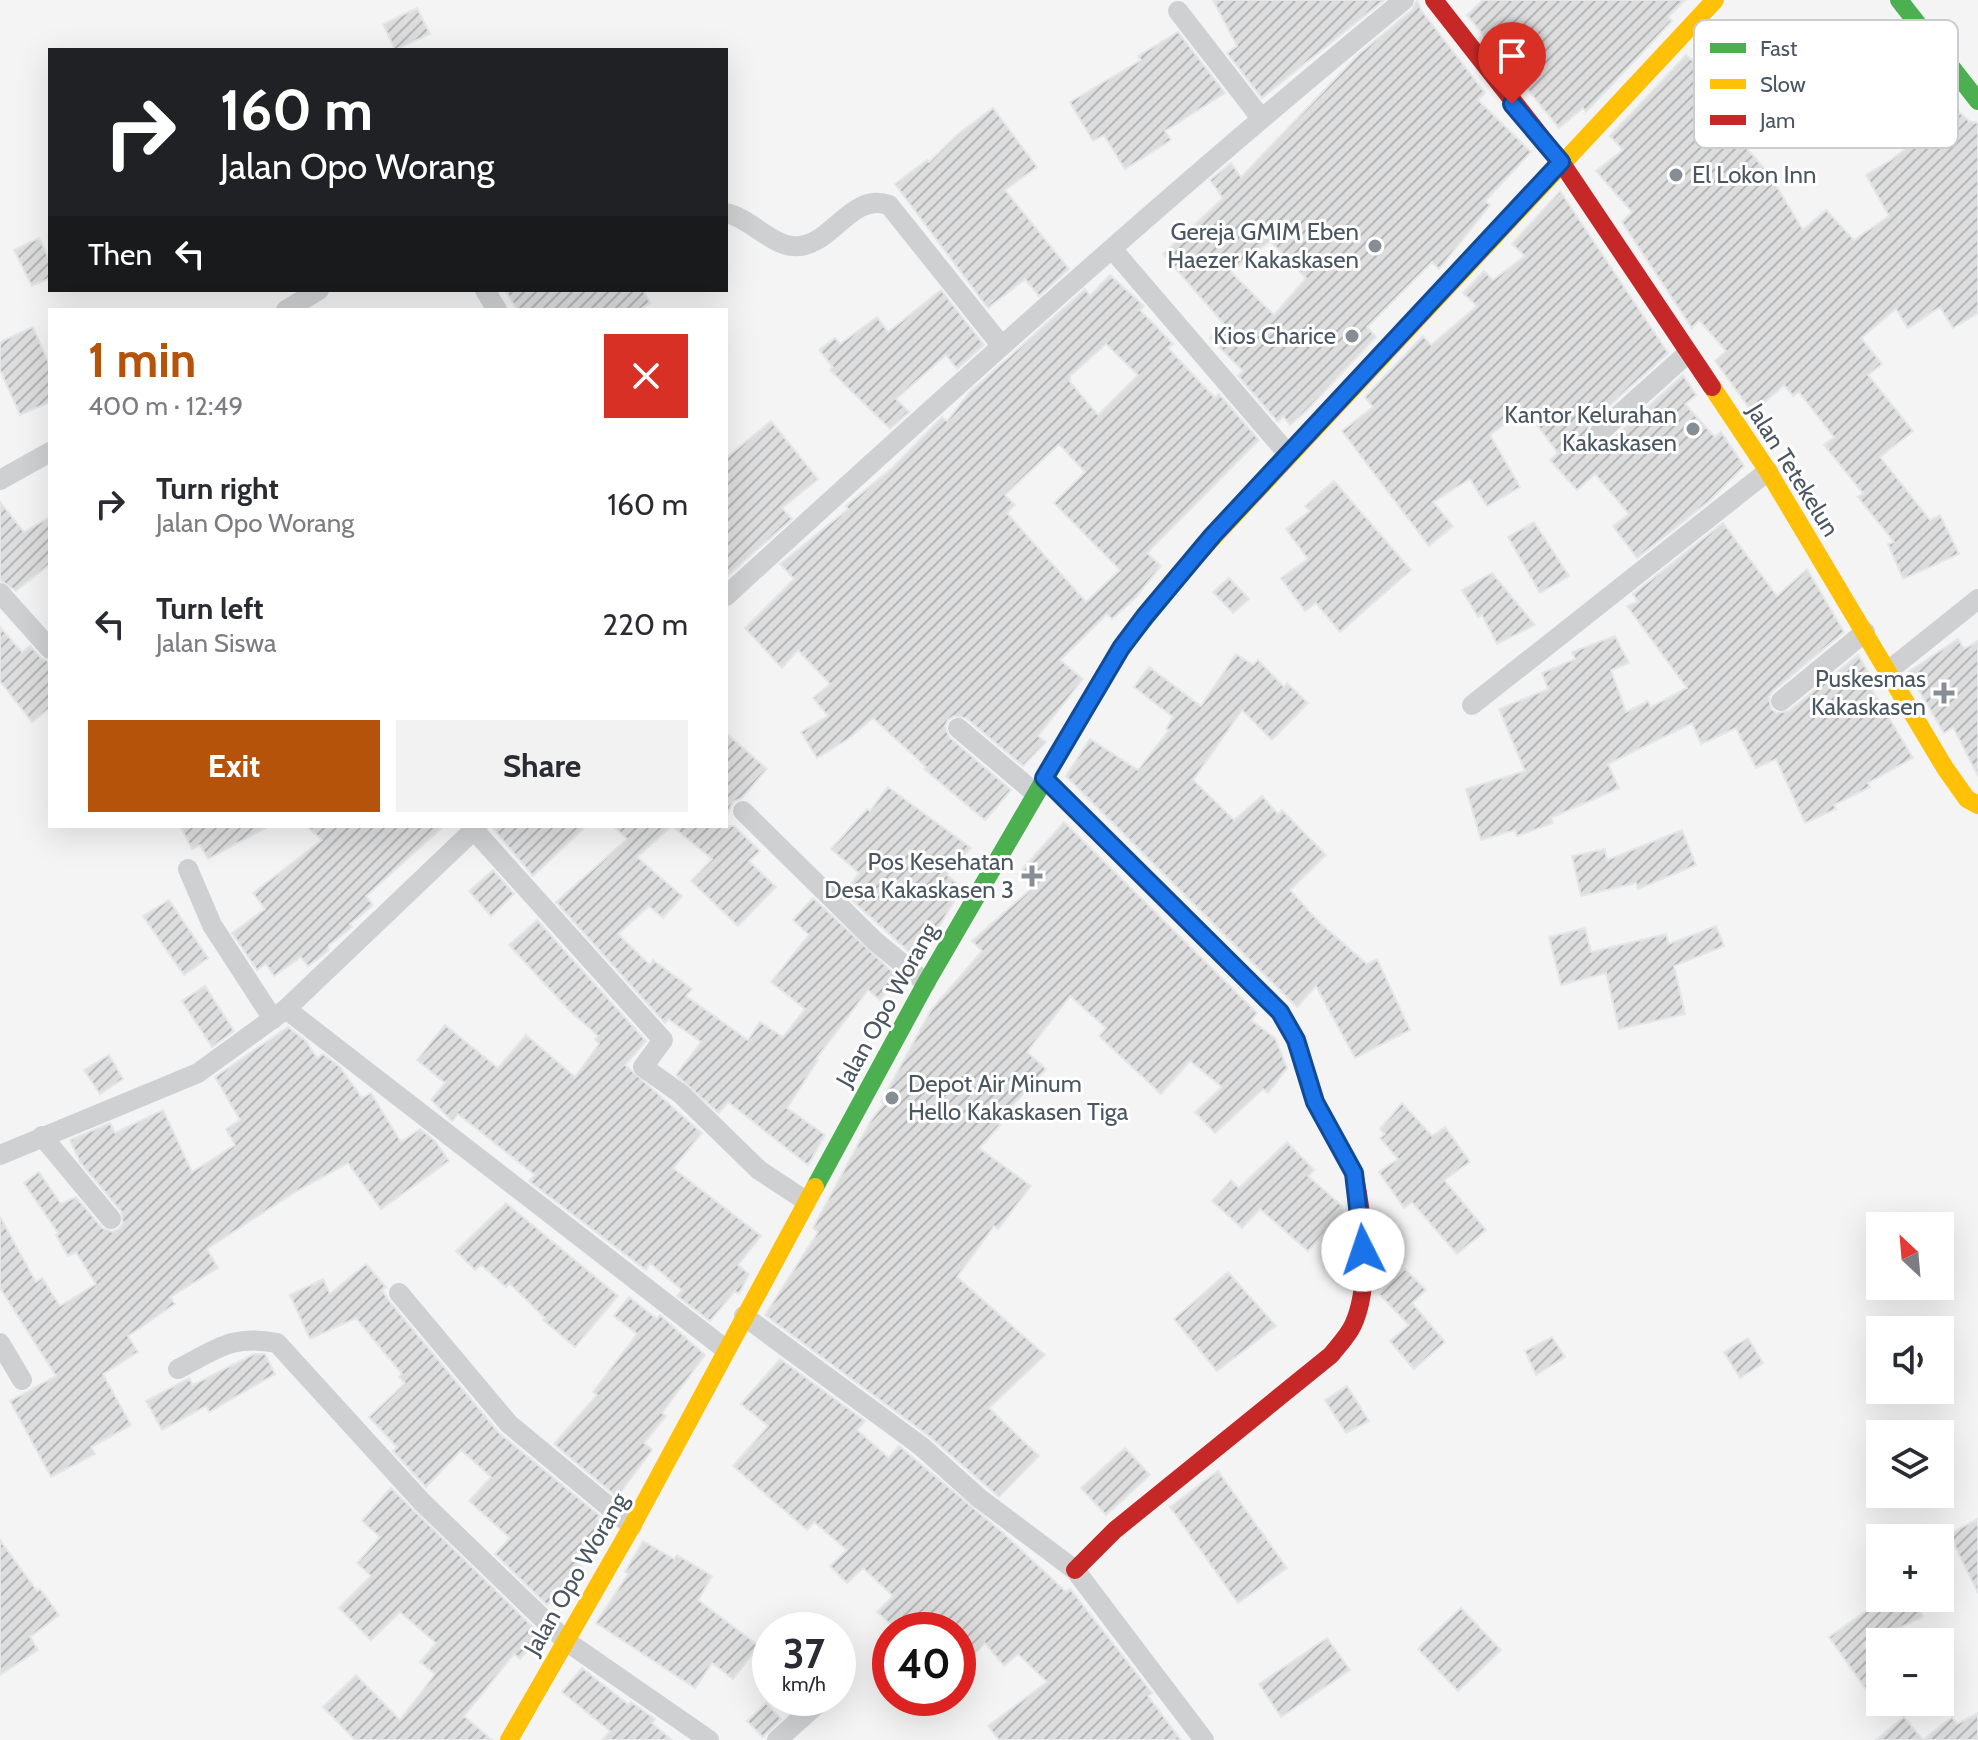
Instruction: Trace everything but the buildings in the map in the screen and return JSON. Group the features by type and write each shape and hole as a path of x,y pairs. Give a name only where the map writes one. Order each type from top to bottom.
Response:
{"main road":[{"name":"Jalan Tetekelun","path":"1434,0 1561,162 1768,471 1945,768 1967,799 1978,805"},
{"name":"Jalan Opo Worang","path":"1698,20 1715,0"},
{"path":"1899,0 1915,20"},
{"name":"Jalan Opo Worang","path":"509,1740 632,1526 725,1349 926,983 1121,648 1145,616 1288,454 1694,24"},
{"path":"1958,75 1978,101"},
{"path":"1040,785 1280,1012 1296,1040 1315,1102 1354,1173 1363,1226 1361,1304 1352,1328 1331,1355 1115,1530 1075,1570"}],"street":[{"path":"728,594 1001,345 1261,118 1404,0"},
{"path":"1178,11 1261,118"},
{"path":"728,214 747,220 786,245 799,247 818,239 865,205 879,202 889,205 1001,345"},
{"path":"1113,250 1288,454"},
{"path":"289,308 316,292"},
{"path":"1600,432 1688,353"},
{"path":"0,480 48,453"},
{"path":"1472,705 1768,471"},
{"path":"0,593 48,647"},
{"path":"1888,671 1978,599"},
{"path":"1781,701 1865,632"},
{"path":"958,728 1040,785"},
{"path":"743,811 876,942 926,983"},
{"path":"0,1155 198,1073 280,1014 476,828 663,1040 643,1067 681,1094 759,1170 806,1201"},
{"path":"188,869 212,925 280,1014 725,1349"},
{"path":"42,1136 111,1219"},
{"path":"399,1293 509,1424 632,1526"},
{"path":"744,1316 921,1446 979,1498 1075,1570 1204,1740"},
{"path":"178,1369 235,1340 252,1338 277,1343 422,1502 566,1641 709,1740"},
{"path":"0,1343 22,1380"},
{"path":"777,1740 804,1716"}],"traffic: fast":[{"path":"1899,0 1915,20"},
{"path":"1958,75 1978,101"},
{"path":"815,1187 926,983 1121,648 1194,558"}],"traffic: slow":[{"path":"1696,20 1715,0"},
{"path":"1194,558 1694,22"},
{"path":"1712,387 1768,471 1945,768 1967,799 1978,805"},
{"path":"1044,778 1280,1012 1296,1040 1315,1102 1354,1172"},
{"path":"509,1740 632,1526 815,1187"}],"traffic: jam":[{"path":"1434,0 1561,162 1712,387"},
{"path":"1075,1570 1115,1530 1331,1355 1348,1333 1359,1308 1364,1270 1363,1228 1354,1172"}],"place":[{"name":"El Lokon Inn","path":"1676,175"},
{"name":"Gereja GMIM Eben Haezer Kakaskasen","path":"1375,246"},
{"name":"Kios Charice","path":"1352,336"},
{"name":"Kantor Kelurahan Kakaskasen","path":"1693,429"},
{"name":"Puskesmas Kakaskasen","path":"1944,693"},
{"name":"Pos Kesehatan Desa Kakaskasen 3","path":"1032,876"},
{"name":"Depot Air Minum Hello Kakaskasen Tiga","path":"892,1098"}],"route":[{"path":"1363,1250 1363,1226 1354,1173 1315,1102 1289,1025 1244,974 1088,817 1044,778 1121,648 1145,616 1213,535 1561,162 1512,104"}]}
